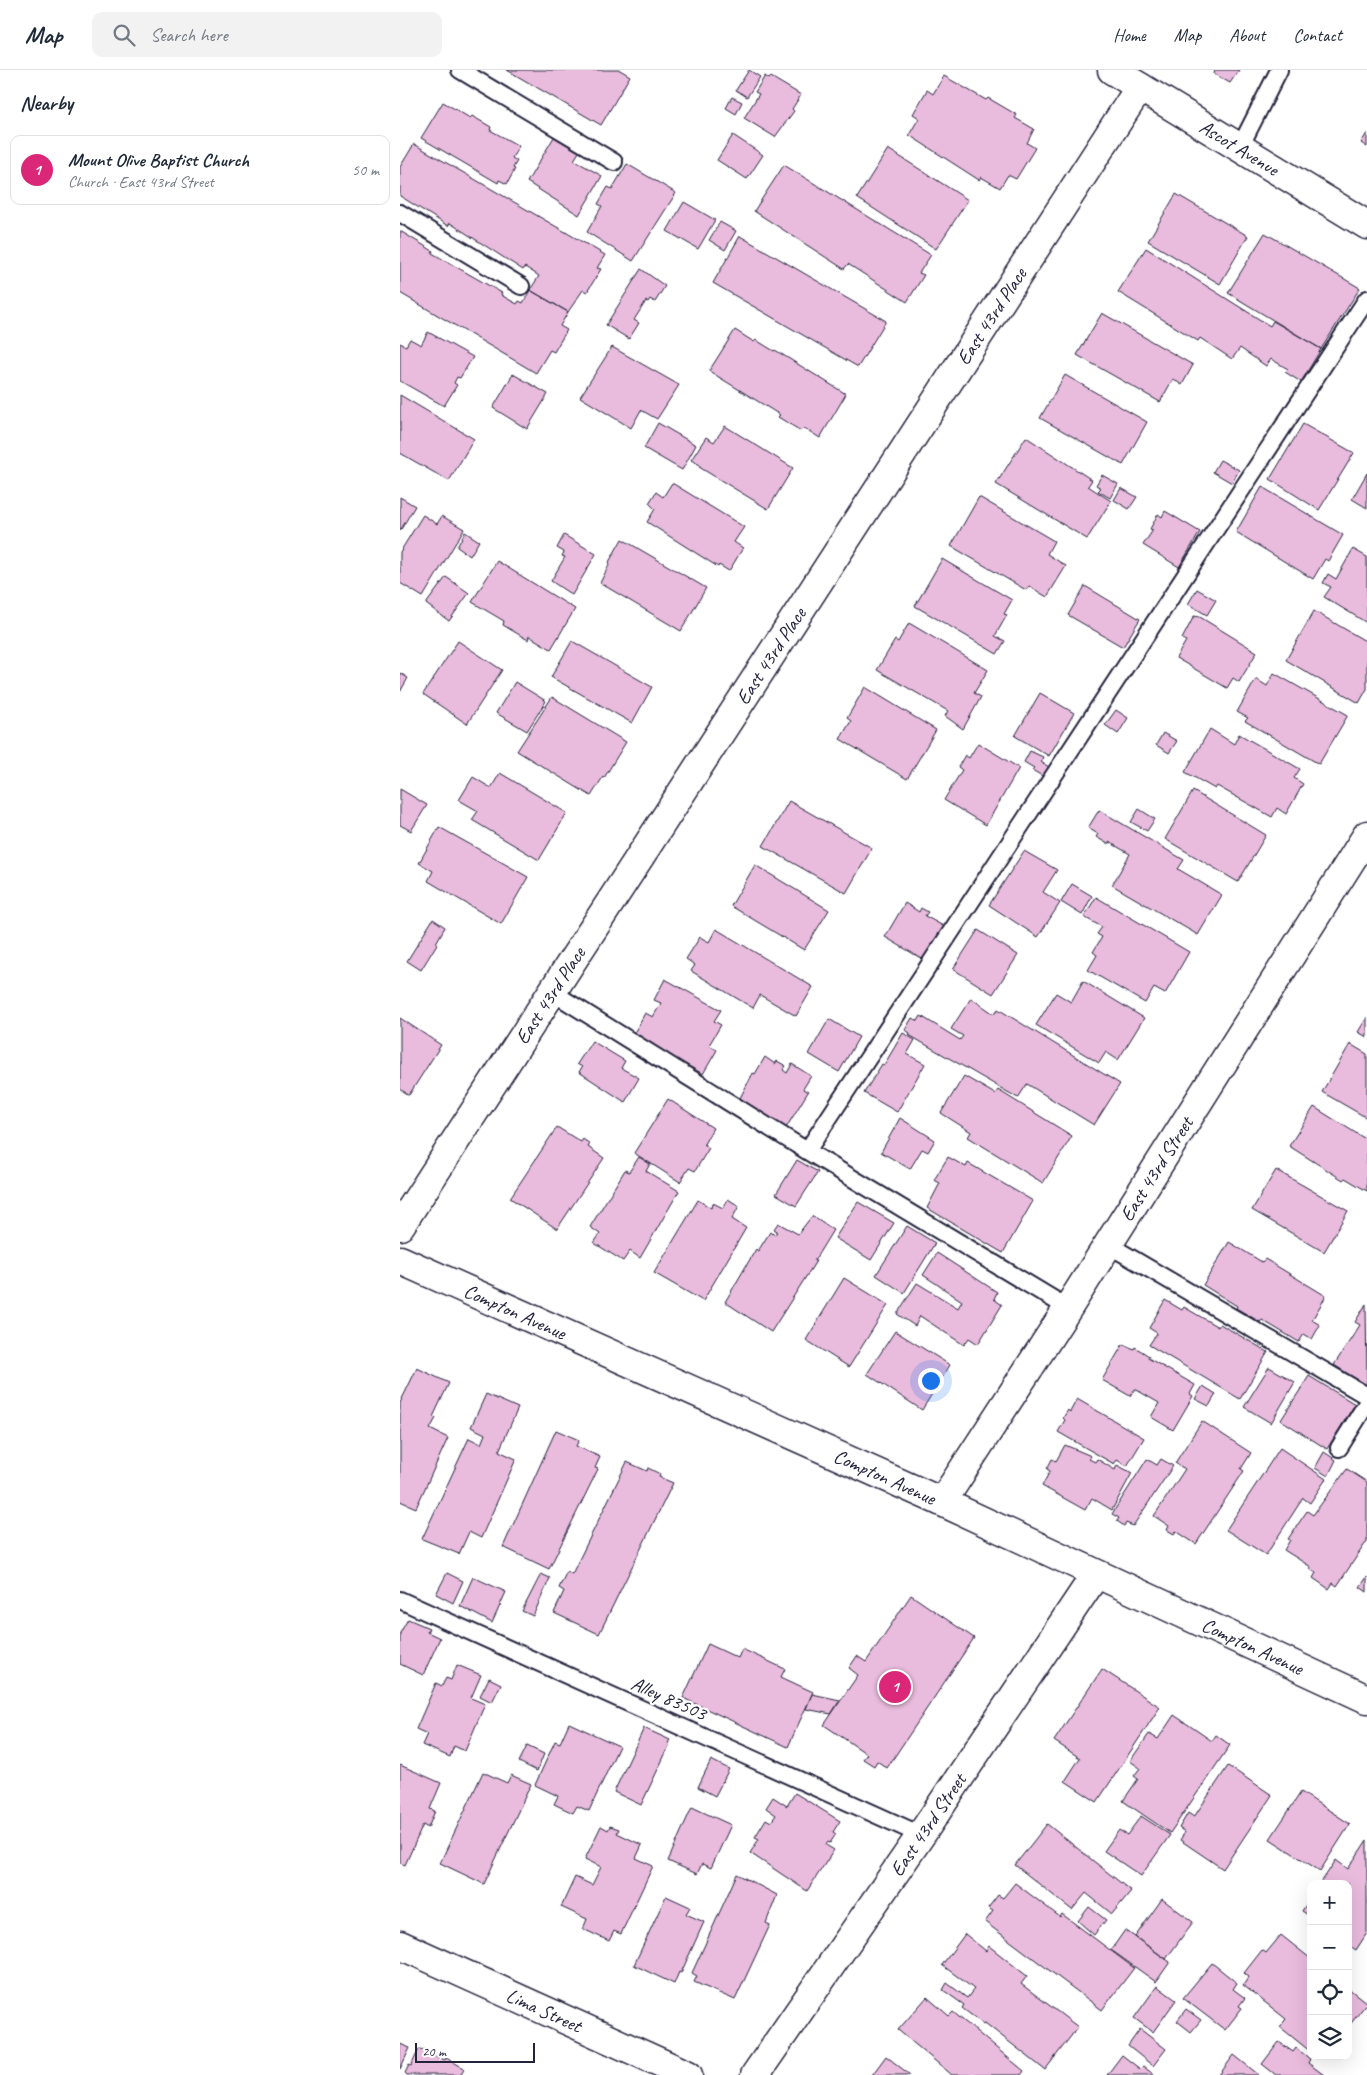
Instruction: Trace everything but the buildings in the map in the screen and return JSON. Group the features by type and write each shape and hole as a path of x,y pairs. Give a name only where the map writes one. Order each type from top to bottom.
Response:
{"street":[{"name":"Ascot Avenue","path":"1112,70 1367,225"},
{"name":"East 43rd Place","path":"400,1226 1140,87"},
{"name":"East 43rd Street","path":"942,1502 1068,1308 1367,835"},
{"name":"Compton Avenue","path":"400,1260 942,1502 1367,1699"},
{"name":"East 43rd Street","path":"755,2075 921,1835 1096,1574"},
{"name":"Lima Street","path":"400,1945 688,2075"}],"lane":[{"path":"460,70 614,162"},
{"path":"1240,147 1279,70"},
{"path":"400,213 521,286"},
{"path":"807,1151 1367,299"},
{"path":"552,992 807,1151 1068,1308"},
{"path":"1107,1244 1367,1396"},
{"path":"1339,1448 1367,1403"},
{"name":"Alley 83503","path":"400,1600 921,1835"}],"place":[{"name":"Mount Olive Baptist Church","path":"895,1687"}]}
